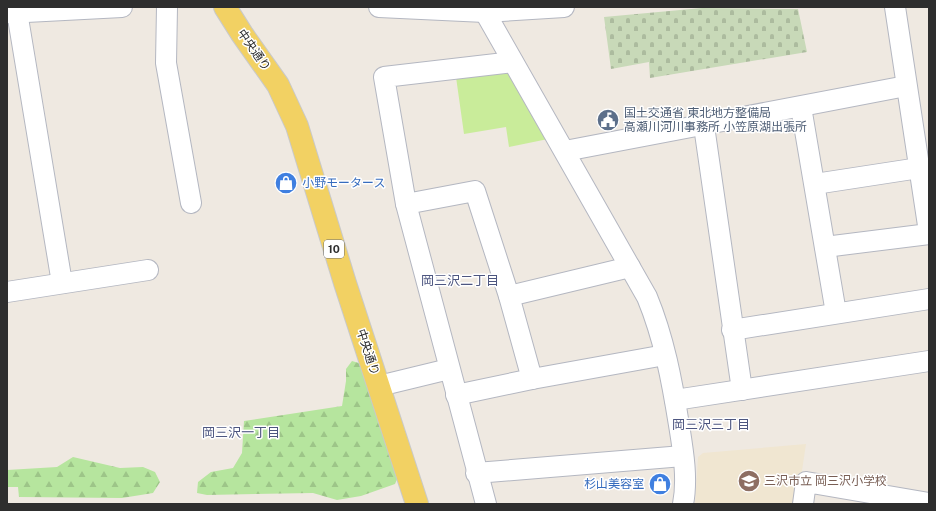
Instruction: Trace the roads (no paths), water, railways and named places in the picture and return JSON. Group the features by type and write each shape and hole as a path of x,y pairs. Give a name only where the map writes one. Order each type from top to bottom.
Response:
{"main road":[{"name":"中央通り","path":"225,7 278,85 297,126 417,504"}],"street":[{"path":"62,283 12,12 122,7"},
{"path":"167,7 166,62 191,203"},
{"path":"379,7 484,10 564,7"},
{"path":"825,247 929,233 922,162 906,86 895,7"},
{"path":"484,10 647,297 657,321 666,355 675,400 683,456 683,504"},
{"path":"486,504 476,473 406,204 384,76 513,62"},
{"path":"565,151 704,126 906,86"},
{"path":"801,107 836,313"},
{"path":"704,126 732,330 742,390"},
{"path":"815,184 922,162"},
{"path":"406,204 475,190 509,296 532,379"},
{"path":"509,296 630,267"},
{"path":"7,292 148,270"},
{"path":"732,330 929,299"},
{"path":"456,396 532,379 666,355"},
{"path":"675,400 929,361"},
{"path":"379,386 449,369"},
{"path":"476,473 683,456"},
{"path":"803,504 806,482 929,503"}],"place":[{"name":"国土交通省 東北地方整備局 高瀬川河川事務所 小笠原湖出張所","path":"608,120"},
{"name":"小野モータース","path":"286,183"},
{"name":"三沢市立 岡三沢小学校","path":"749,481"},
{"name":"杉山美容室","path":"660,484"}],"district":[{"name":"岡三沢二丁目","path":"460,280"},
{"name":"岡三沢三丁目","path":"711,424"},
{"name":"岡三沢一丁目","path":"241,432"}]}
